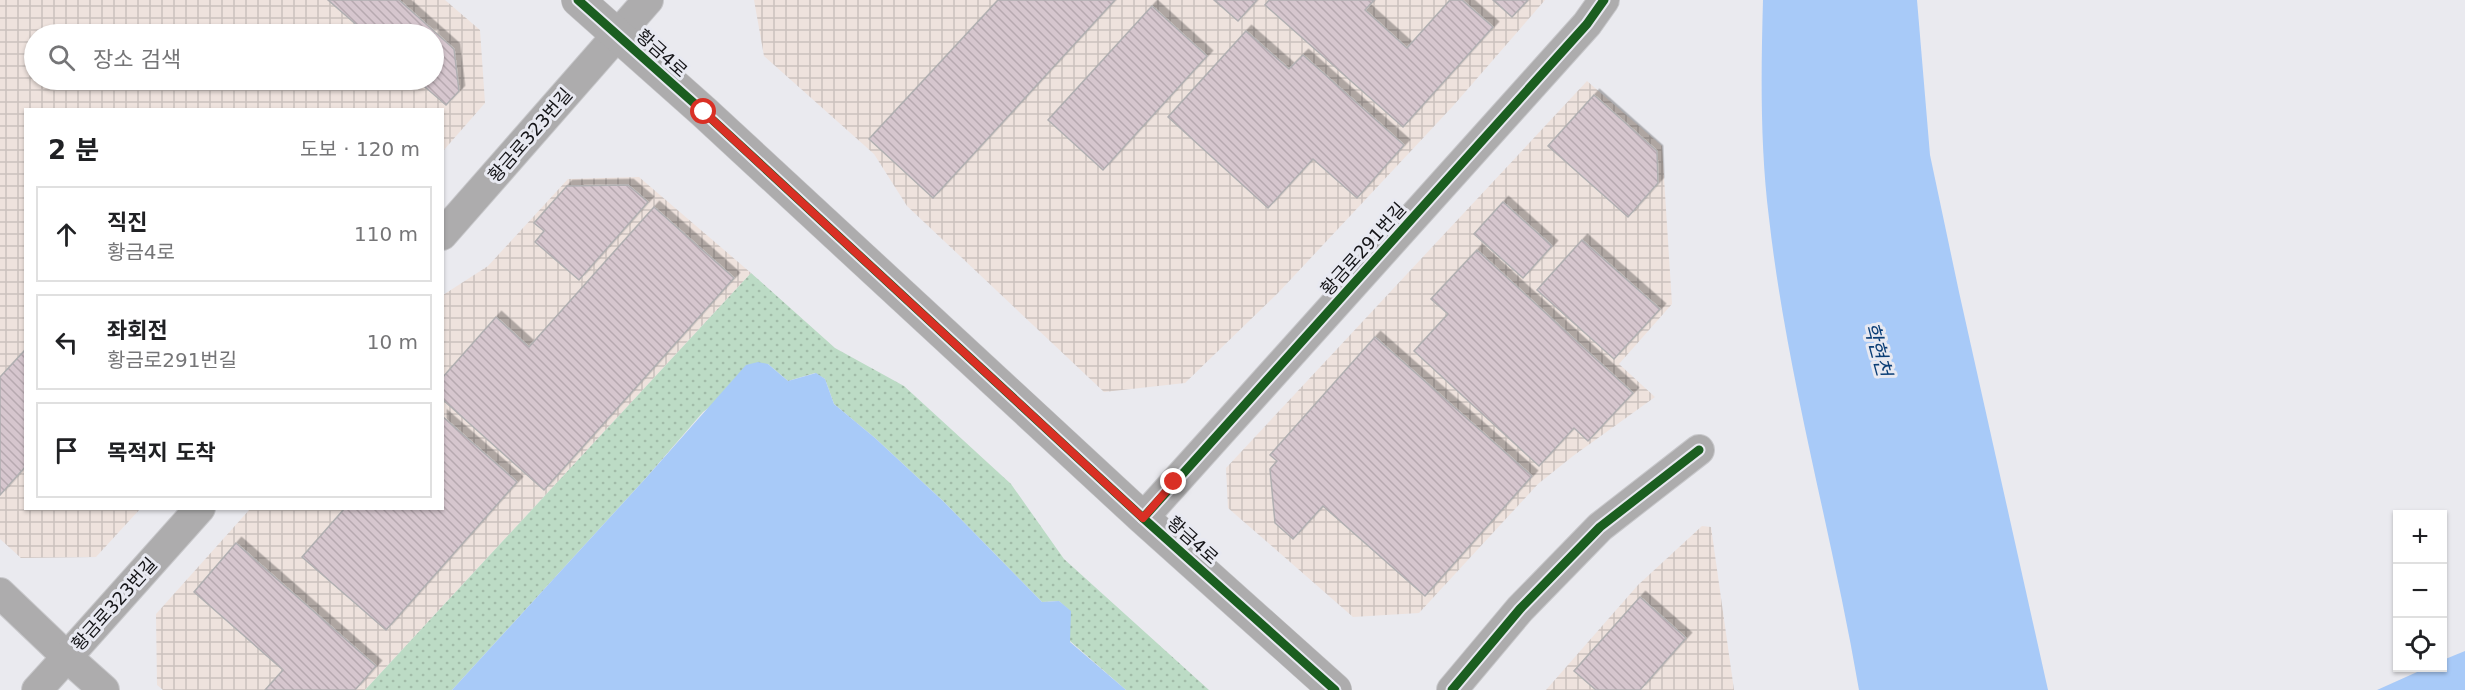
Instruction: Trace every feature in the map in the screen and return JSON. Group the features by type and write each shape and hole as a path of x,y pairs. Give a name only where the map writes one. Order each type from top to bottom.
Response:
{"street":[{"name":"황금4로","path":"578,0 1143,518 1335,690"},
{"name":"황금로323번길","path":"444,233 648,0"},
{"name":"황금로291번길","path":"1143,518 1587,24 1604,0"},
{"path":"1452,690 1520,609 1600,527 1698,450"},
{"name":"황금로323번길","path":"0,593 67,657 198,510"},
{"path":"37,690 67,657 104,690"}],"shaded area":[{"path":"0,0 445,0 480,30 485,103 444,150 444,108 24,108 24,510 139,510 96,557 21,558 0,539"},
{"path":"754,0 1545,0 1453,106 1278,293 1185,383 1104,392 907,206 874,154 764,56"},
{"path":"1587,81 1662,146 1672,304 1619,364 1655,397 1538,484 1419,613 1353,617 1228,508 1226,468"},
{"path":"639,177 751,273 365,690 163,690 157,685 156,614 249,510 444,510 444,294 488,266 568,179"},
{"path":"1702,526 1711,527 1734,690 1546,690 1638,585"}],"green space":[{"path":"751,273 835,348 904,386 1011,484 1064,559 1209,690 1126,690 1070,641 1070,611 1059,601 1042,602 944,502 875,438 834,404 825,379 815,373 788,381 768,364 703,412 645,479 452,690 365,690"}],"water":[{"name":"학현천","path":"1763,0 1917,0 1930,155 2048,690 1859,690 1798,396 1777,277 1764,164"},
{"path":"758,362 768,364 788,381 816,373 825,379 834,404 875,438 944,502 1042,602 1059,601 1071,611 1070,642 1126,690 452,690 746,365"},
{"path":"2465,651 2465,690 2377,690 2417,672 2447,672 2447,658"}],"building":[{"path":"328,0 399,0 426,24 356,24"},
{"path":"998,0 1115,0 933,198 869,139"},
{"path":"1214,0 1257,0 1238,21"},
{"path":"1269,0 1374,0 1365,10 1407,48 1450,0 1462,0 1493,27 1403,127 1265,5"},
{"path":"1493,0 1528,0 1512,17"},
{"path":"1152,6 1207,56 1103,170 1048,120"},
{"path":"1246,31 1289,69 1303,55 1404,145 1357,198 1313,159 1268,208 1168,117"},
{"path":"444,40 454,49 459,91 446,105 429,90 444,90"},
{"path":"1594,95 1657,151 1658,183 1628,217 1548,146"},
{"path":"628,185 648,202 579,280 535,242 544,231 534,223 567,186"},
{"path":"1503,202 1552,246 1523,278 1474,234"},
{"path":"654,207 734,278 544,490 444,401 444,376 496,317 529,347"},
{"path":"1582,240 1660,309 1614,359 1537,290"},
{"path":"1477,250 1633,393 1588,441 1574,428 1539,466 1414,351 1448,314 1431,299"},
{"path":"1375,337 1532,476 1425,596 1323,506 1293,539 1275,523 1270,469 1277,461 1270,455"},
{"path":"24,351 24,468 0,495 0,377"},
{"path":"444,418 517,482 386,630 302,557 343,510 444,510"},
{"path":"236,543 376,666 355,690 265,690 283,670 194,592"},
{"path":"1640,597 1686,638 1640,690 1596,690 1574,671"}],"cycle path":[{"path":"578,0 704,112 1143,518 1335,690"},
{"path":"1143,518 1587,24 1604,0"},
{"path":"1452,690 1520,609 1600,527 1699,450"}],"route":[{"path":"704,112 1143,518 1174,482"}]}
